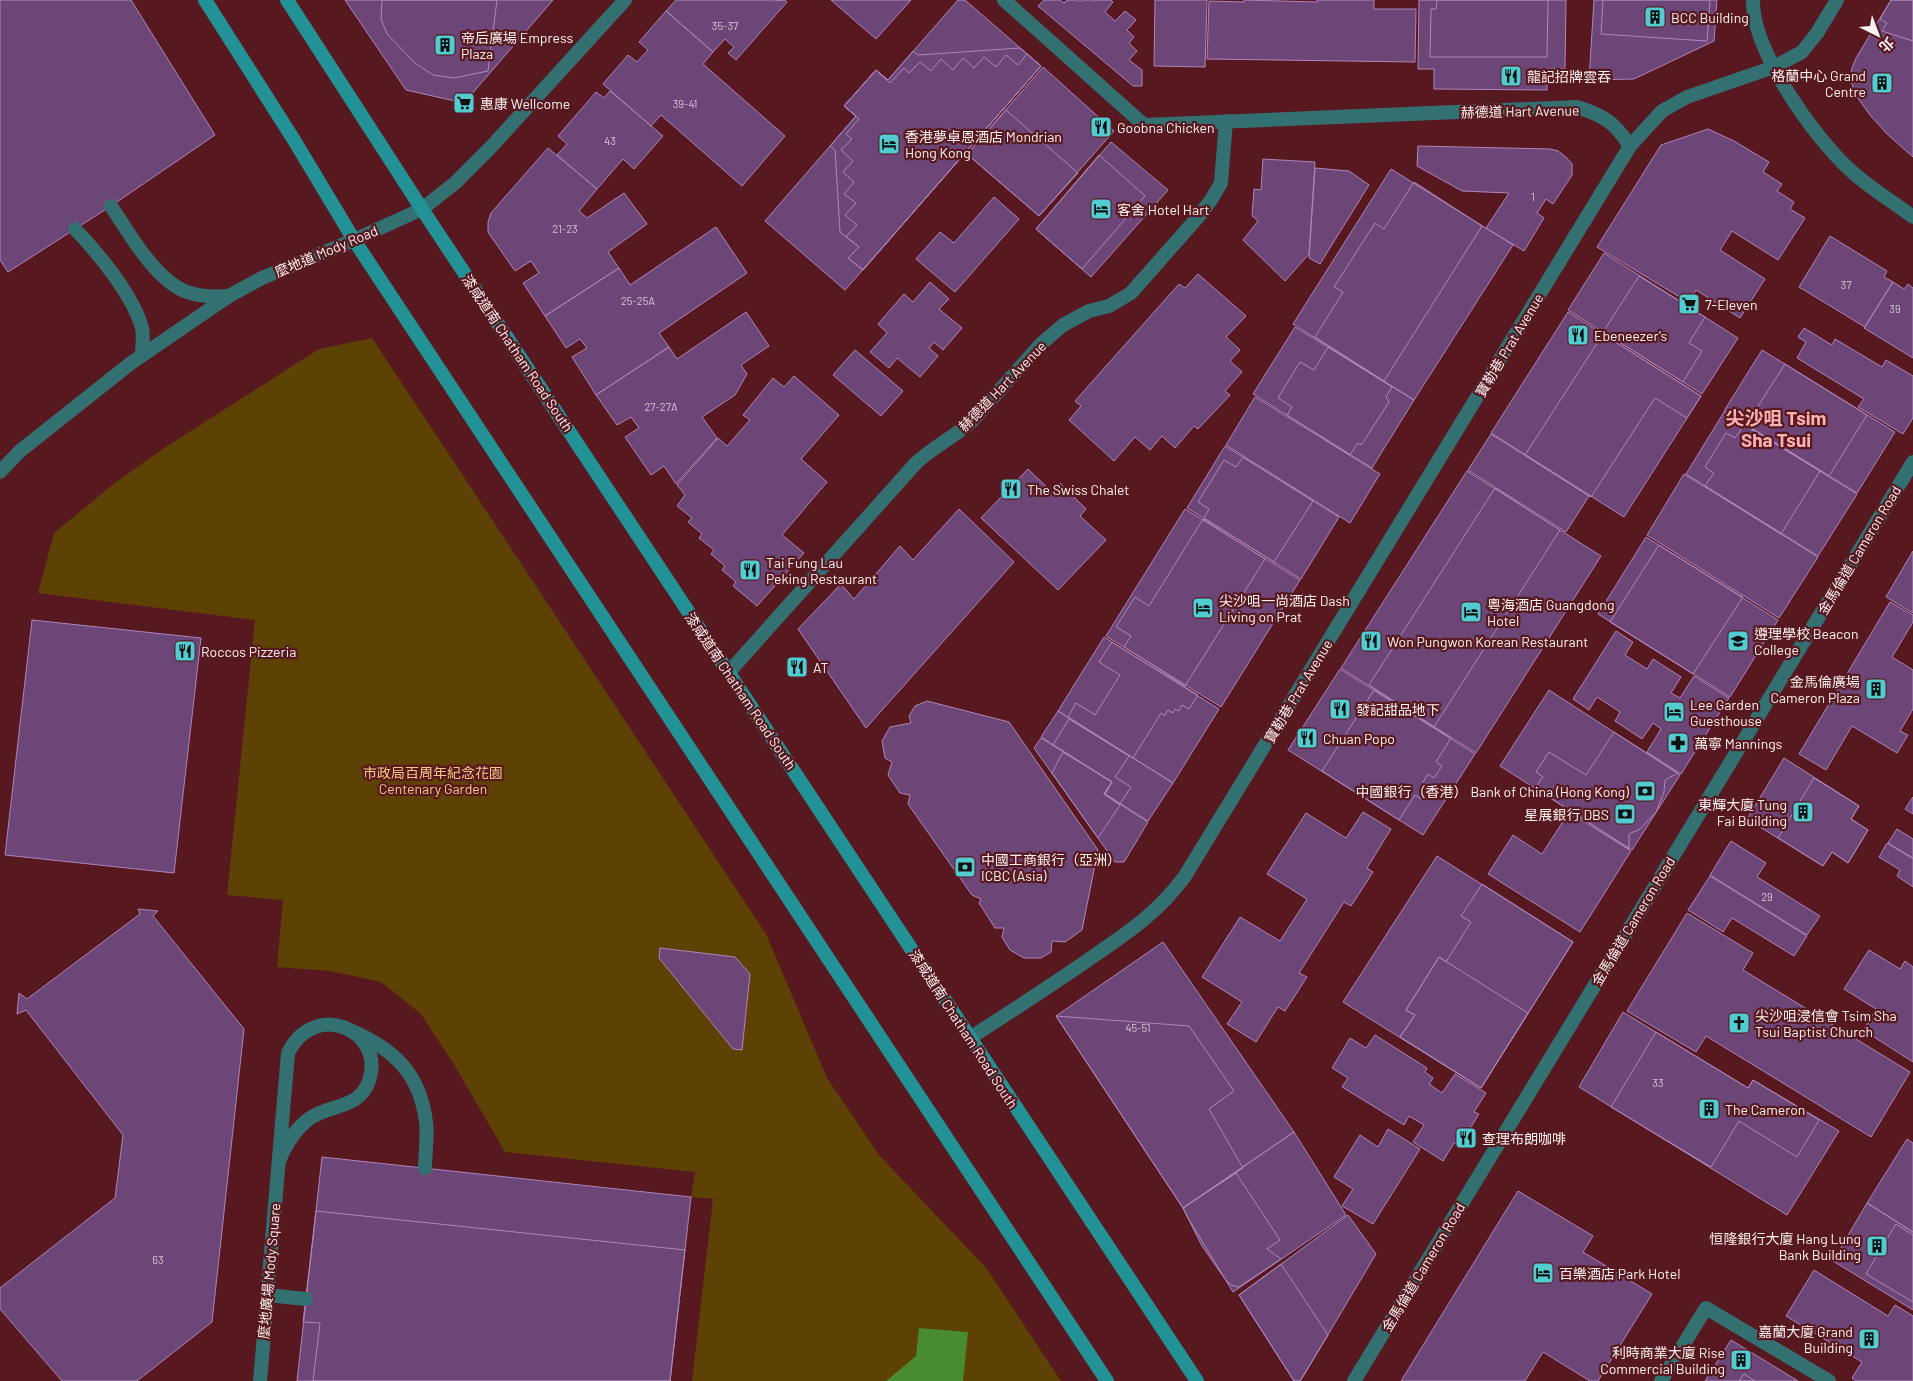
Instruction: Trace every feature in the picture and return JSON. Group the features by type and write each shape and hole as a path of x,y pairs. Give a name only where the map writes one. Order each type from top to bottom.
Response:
{"main road":[{"path":"205,0 294,140 354,240 1108,1381"},
{"name":"漆咸道南 Chatham Road South","path":"287,0 422,209 1197,1381"}],"street":[{"name":"麼地道 Mody Road","path":"0,472 20,451 142,355 229,296 262,278 354,240 422,209 455,183 491,147 625,0"},
{"name":"赫德道 Hart Avenue","path":"1004,0 1144,125 1577,107 1597,113 1618,128 1630,146"},
{"path":"1753,0 1756,25 1762,45 1815,134 1849,170 1913,217"},
{"path":"1630,146 1662,111 1687,96 1774,66 1802,52 1817,33 1836,0"},
{"name":"赫德道 Hart Avenue","path":"729,672 916,462 929,451 961,432 972,422 1052,334 1077,317 1121,300 1140,283 1198,217 1211,200 1221,182 1226,121"},
{"name":"寶勒巷 Prat Avenue","path":"970,1038 1049,987 1146,919 1173,892 1185,876 1630,146"},
{"path":"111,206 142,254 163,276 185,292 210,297 229,296"},
{"path":"75,228 113,275 134,307 142,330 142,355"},
{"name":"金馬倫道 Cameron Road","path":"1354,1381 1913,462"},
{"name":"麼地廣場 Mody Square","path":"260,1381 288,1053 292,1043 300,1035 320,1025 341,1026 351,1031 360,1038 370,1056 371,1069 368,1082 362,1093 354,1101 341,1107 327,1110 311,1118 297,1130 286,1144 279,1161"},
{"path":"351,1031 374,1041 395,1056 410,1075 421,1098 426,1124 424,1168"},
{"path":"267,1295 306,1299"},
{"path":"1661,1381 1706,1308 1829,1381"}],"green space":[{"name":"市政局百周年紀念花園 Centenary Garden","path":"372,338 766,934 827,1078 879,1155 987,1269 1061,1381 692,1381 713,1199 691,1197 695,1172 505,1152 455,1066 421,1014 381,982 330,971 277,967 283,900 227,895 255,620 38,593 54,533 111,486 161,450 319,349"}],"shaded area":[{"path":"919,1328 968,1332 963,1381 886,1381 916,1356"}],"building":[{"path":"0,0 131,0 215,135 111,206 8,272 0,260"},
{"name":"帝后廣場 Empress Plaza","path":"345,0 553,0 464,103 406,90"},
{"path":"382,0 497,0 488,71 454,78 433,75 415,63 387,34 381,19"},
{"path":"676,0 785,0 787,2 736,60 728,53 734,47 725,39 713,52 666,11"},
{"path":"831,0 911,0 876,39"},
{"name":"香港夢卓恩酒店 Mondrian Hong Kong","path":"958,0 965,0 1041,66 845,290 765,221 856,116 844,106 876,70 888,80"},
{"path":"1044,0 1060,0 1064,3 1067,0 1078,0 1080,2 1082,0 1092,0 1094,2 1095,0 1111,0 1113,2 1105,12 1115,21 1125,11 1136,20 1127,30 1134,37 1129,43 1137,51 1129,60 1142,70 1142,86 1133,86 1038,6"},
{"path":"1155,0 1207,0 1205,67 1154,66"},
{"path":"1244,0 1317,2 1317,0 1374,0 1374,9 1416,9 1415,62 1207,59 1209,1 1244,2"},
{"path":"1419,0 1566,0 1565,69 1547,69 1547,90 1434,89 1434,69 1418,69"},
{"path":"1437,0 1548,0 1547,57 1430,57 1431,9 1436,9"},
{"path":"1594,0 1717,0 1714,41 1634,79 1589,80"},
{"name":"BCC Building","path":"1603,0 1710,0 1707,41 1601,34"},
{"name":"格蘭中心 Grand Centre","path":"1891,0 1913,0 1913,157 1887,134 1870,115 1855,94 1850,78 1856,58"},
{"path":"1891,0 1913,0 1913,41 1882,31 1887,23 1880,19"},
{"path":"666,11 713,52 703,64 785,136 742,186 661,115 651,126 603,84 628,55 637,62 648,50 639,42"},
{"path":"1020,48 1041,66 863,270 848,258 859,247 840,232 835,150 830,146 856,116 844,106 876,70 888,80 913,51 918,55"},
{"path":"1027,54 1041,66 863,270 848,258 859,247 846,237 857,225 845,215 856,203 844,194 854,182 843,172 853,161 841,150 852,139 846,134 859,119 844,106 876,70 890,83 904,68 909,73 920,62 931,71 941,59 953,70 963,58 974,68 984,57 996,67 1006,55 1018,65"},
{"path":"1043,67 1114,131 1039,216 967,154"},
{"path":"610,91 663,136 634,169 623,159 597,189 557,155 567,144 558,136 596,92 604,98"},
{"path":"1006,110 1078,173 1039,216 967,154"},
{"path":"1708,129 1734,141 1769,162 1763,172 1782,184 1777,191 1794,202 1790,209 1805,218 1778,260 1732,231 1720,250 1765,279 1740,318 1696,290 1688,302 1597,247 1661,145"},
{"path":"1111,142 1168,190 1091,277 1036,229"},
{"path":"1418,146 1550,149 1558,151 1572,164 1572,175 1553,204 1546,199 1537,213 1544,218 1524,251 1486,228 1509,193 1462,191 1417,166"},
{"path":"548,148 597,189 579,211 587,218 624,193 647,224 608,252 619,268 545,316 523,283 539,273 531,261 515,271 488,232 488,222 491,213"},
{"path":"1099,155 1145,196 1082,269 1036,229"},
{"path":"1263,159 1315,162 1309,254 1285,281 1243,240 1258,221 1252,216 1254,189 1261,190"},
{"path":"1315,168 1349,171 1369,185 1320,264 1309,258"},
{"path":"1391,169 1513,245 1414,400 1293,324"},
{"path":"1414,182 1482,226 1384,381 1315,337 1343,292 1334,287 1375,223 1384,229"},
{"path":"994,197 1019,219 955,292 916,259 940,232 954,243"},
{"path":"716,227 747,273 659,333 669,347 596,395 572,357 587,348 580,339 566,348 545,316 619,268 630,285"},
{"path":"1830,236 1887,271 1884,277 1893,282 1865,327 1799,287"},
{"path":"1604,253 1738,338 1702,394 1568,310"},
{"path":"1198,274 1246,316 1226,337 1240,350 1230,361 1242,372 1225,391 1230,395 1198,429 1194,426 1175,448 1162,436 1150,450 1135,437 1114,461 1069,420 1081,406 1075,401 1179,284 1185,288"},
{"path":"1639,276 1705,317 1689,343 1702,351 1683,382 1603,332"},
{"path":"930,282 949,299 939,309 962,328 943,350 934,342 929,348 938,356 920,377 897,358 889,368 870,352 887,333 878,324 904,294 913,302"},
{"path":"1893,282 1904,289 1908,284 1913,288 1913,358 1864,328"},
{"path":"746,312 769,346 741,365 747,374 735,395 702,417 717,438 676,484 664,466 651,475 625,437 639,428 631,417 617,425 596,395 669,347 677,359"},
{"path":"1568,312 1701,396 1624,517 1491,433"},
{"path":"1295,327 1414,400 1372,468 1253,394"},
{"path":"1804,328 1832,345 1835,339 1882,367 1886,360 1913,376 1913,418 1903,434 1858,407 1864,399 1797,358 1806,342 1798,337"},
{"path":"1603,334 1701,396 1687,418 1655,398 1591,497 1525,455"},
{"path":"1328,347 1392,387 1386,397 1389,402 1362,444 1357,444 1350,455 1287,415 1292,407 1278,398 1300,362 1314,370"},
{"path":"855,350 903,391 881,416 833,375"},
{"path":"1762,350 1895,432 1857,493 1724,411"},
{"path":"1785,364 1867,415 1829,476 1746,425"},
{"path":"794,376 839,415 801,459 827,482 782,535 804,553 757,606 733,586 736,582 722,570 725,566 711,554 714,550 699,538 702,534 688,522 692,518 677,506 685,495 677,485 718,438 727,446 750,420 743,415 773,378 784,387"},
{"path":"1255,397 1380,474 1350,523 1226,445"},
{"path":"1724,412 1857,494 1818,556 1686,474"},
{"path":"1744,425 1820,471 1781,534 1705,486 1714,473 1705,467 1726,433 1735,438"},
{"path":"1491,434 1589,496 1566,532 1468,470"},
{"path":"1225,446 1339,517 1301,579 1187,508"},
{"path":"1243,457 1313,501 1274,562 1204,518 1209,509 1198,502 1224,460 1236,467"},
{"path":"1028,469 1052,492 1060,483 1086,509 1080,516 1106,540 1058,590 981,518"},
{"name":"粵海酒店 Guangdong Hotel","path":"1467,471 1601,556 1476,753 1341,668"},
{"path":"1684,474 1818,557 1779,618 1647,535"},
{"path":"1495,488 1560,530 1434,727 1369,685"},
{"path":"959,509 1014,562 866,728 798,629 841,584 854,599 900,546 913,560"},
{"name":"尖沙咀一尚酒店 Dash Living on Prat","path":"1185,509 1300,580 1221,707 1106,636"},
{"path":"1203,519 1265,559 1185,686 1124,647 1131,636 1116,627 1135,597 1149,606"},
{"path":"1646,537 1778,620 1730,697 1598,614"},
{"path":"1659,545 1743,597 1693,674 1610,622"},
{"path":"1913,551 1913,613 1886,597"},
{"name":"金馬倫廣場 Cameron Plaza","path":"1890,602 1913,615 1913,622 1892,657 1913,670 1913,709 1900,731 1908,735 1897,753 1852,726 1826,770 1799,754"},
{"path":"32,620 201,638 174,873 5,855"},
{"path":"1616,631 1633,642 1625,655 1647,669 1653,659 1681,677 1671,693 1680,698 1694,676 1729,698 1681,774 1647,752 1661,729 1653,723 1642,739 1615,721 1620,712 1597,697 1589,710 1573,699"},
{"path":"1104,637 1219,709 1173,783 1058,711"},
{"path":"1112,642 1198,695 1189,709 1182,705 1179,711 1175,709 1173,713 1168,710 1164,716 1161,713 1133,758 1068,717 1076,703 1095,715 1120,675 1099,662"},
{"path":"1340,669 1475,754 1423,835 1288,750"},
{"path":"1374,690 1451,738 1436,762 1442,766 1434,778 1428,774 1423,782 1429,786 1421,799 1415,795 1399,820 1322,771"},
{"path":"1549,690 1680,775 1632,850 1500,766"},
{"path":"927,701 1009,722 1098,850 1082,930 1065,942 1052,941 1051,952 1041,958 1024,958 1010,950 1002,937 1004,928 995,928 979,903 981,899 972,895 908,804 910,795 900,793 888,775 892,762 885,758 882,741 890,727 911,723 909,716 915,706"},
{"path":"1058,711 1173,783 1148,821 1105,794 1112,782 1041,737"},
{"path":"1069,719 1129,756 1115,777 1131,787 1120,804 1105,794 1112,782 1053,745"},
{"path":"1614,732 1678,773 1665,780 1664,792 1656,812 1640,829 1629,834 1629,849 1535,788 1543,777 1536,772 1549,752 1586,775"},
{"path":"1041,738 1112,782 1104,794 1148,822 1124,862 1115,862 1034,748"},
{"path":"1063,752 1112,782 1104,794 1120,805 1098,838 1052,773"},
{"name":"東輝大廈 Tung Fai Building","path":"1784,758 1859,806 1851,819 1868,830 1848,863 1832,852 1823,866 1747,819"},
{"name":"東輝大廈 Tung Fai Building","path":"1814,778 1859,806 1851,819 1868,830 1848,863 1832,852 1823,866 1778,838"},
{"path":"1913,797 1913,814 1905,809"},
{"path":"1363,812 1391,829 1367,868 1373,872 1351,906 1344,902 1299,973 1307,977 1285,1011 1278,1007 1256,1042 1227,1024 1242,1002 1202,977 1240,917 1280,941 1307,899 1267,874 1306,813 1346,838"},
{"path":"1569,812 1631,851 1580,932 1488,874 1513,835 1542,854"},
{"path":"1897,829 1913,839 1913,858 1888,843"},
{"path":"1731,841 1766,863 1757,877 1820,916 1807,935 1710,875"},
{"path":"1887,843 1913,859 1913,887 1897,876 1900,870 1879,857"},
{"path":"1437,856 1573,942 1481,1088 1343,1002"},
{"path":"1710,876 1807,936 1794,956 1732,918 1723,932 1688,910"},
{"path":"1482,884 1573,942 1481,1088 1400,1037 1415,1015 1406,1010 1439,957 1446,962 1471,922 1461,916"},
{"path":"138,909 158,911 153,916 244,1029 212,1322 137,1381 62,1381 0,1309 0,1288 115,1198 123,1135 26,1010 17,1014 19,993 27,999 140,914"},
{"name":"尖沙咀浸信會 Tsim Sha Tsui Baptist Church","path":"1687,913 1753,953 1743,970 1910,1072 1871,1137 1706,1036 1696,1052 1627,1011"},
{"path":"1163,942 1294,1132 1183,1208 1056,1016"},
{"path":"660,948 735,957 750,974 742,1050 733,1049 659,958"},
{"path":"1869,950 1900,969 1905,961 1913,967 1913,1062 1863,1030 1876,1009 1844,989"},
{"path":"1439,957 1528,1013 1481,1088 1400,1037 1415,1015 1406,1010"},
{"name":"The Cameron","path":"1623,1012 1748,1088 1753,1080 1839,1131 1787,1215 1579,1087"},
{"path":"1056,1016 1189,1026 1234,1091 1209,1109 1243,1168 1183,1208"},
{"path":"1656,1032 1748,1088 1753,1080 1819,1120 1797,1157 1739,1121 1711,1167 1611,1107"},
{"path":"1375,1035 1427,1068 1425,1072 1433,1078 1429,1084 1442,1093 1455,1074 1486,1093 1474,1112 1479,1114 1459,1146 1454,1143 1443,1161 1413,1142 1424,1125 1409,1116 1404,1125 1342,1087 1348,1078 1332,1068 1350,1038 1366,1048"},
{"path":"1388,1129 1420,1149 1373,1224 1342,1206 1353,1189 1334,1177 1360,1135 1378,1147"},
{"path":"1294,1132 1346,1215 1233,1292 1183,1208"},
{"path":"1907,1139 1913,1143 1913,1232 1867,1203"},
{"path":"322,1157 691,1197 670,1381 297,1381"},
{"path":"1236,1173 1280,1240 1267,1249 1281,1259 1239,1287 1231,1285 1225,1279 1202,1246 1183,1208"},
{"name":"百樂酒店 Park Hotel","path":"1518,1191 1593,1236 1583,1252 1652,1294 1598,1381 1590,1381 1543,1352 1525,1381 1401,1381"},
{"name":"恒隆銀行大廈 Hang Lung Bank Building","path":"1867,1203 1913,1232 1913,1310 1833,1261"},
{"path":"316,1211 685,1250 670,1381 313,1381 320,1323 303,1322"},
{"path":"1348,1215 1376,1254 1304,1375 1300,1381 1294,1381 1239,1295"},
{"path":"1896,1224 1913,1235 1913,1302 1866,1274"},
{"path":"1281,1264 1328,1335 1300,1381 1294,1381 1239,1295"},
{"name":"嘉蘭大廈 Grand Building","path":"1814,1270 1888,1316 1895,1305 1913,1316 1913,1381 1856,1381 1852,1378 1862,1362 1786,1316"},
{"name":"利時商業大廈 Rise Commercial Building","path":"1731,1340 1798,1381 1705,1381"},
{"path":"1744,1374 1755,1381 1739,1381"}],"place":[{"name":"BCC Building","path":"1655,17"},
{"name":"帝后廣場 Empress Plaza","path":"445,45"},
{"name":"龍記招牌雲吞","path":"1511,76"},
{"name":"格蘭中心 Grand Centre","path":"1882,83"},
{"name":"惠康 Wellcome","path":"464,103"},
{"name":"Goobna Chicken","path":"1101,127"},
{"name":"香港夢卓恩酒店 Mondrian Hong Kong","path":"889,144"},
{"name":"客舍 Hotel Hart","path":"1101,209"},
{"name":"7-Eleven","path":"1689,304"},
{"name":"Ebeneezer's","path":"1578,335"},
{"name":"The Swiss Chalet","path":"1011,489"},
{"name":"Tai Fung Lau Peking Restaurant","path":"750,570"},
{"name":"尖沙咀一尚酒店 Dash Living on Prat","path":"1203,608"},
{"name":"粵海酒店 Guangdong Hotel","path":"1471,612"},
{"name":"Won Pungwon Korean Restaurant","path":"1371,641"},
{"name":"遵理學校 Beacon College","path":"1738,641"},
{"name":"Roccos Pizzeria","path":"185,651"},
{"name":"AT","path":"797,667"},
{"name":"金馬倫廣場 Cameron Plaza","path":"1876,689"},
{"name":"發記甜品地下","path":"1340,709"},
{"name":"Lee Garden Guesthouse","path":"1674,712"},
{"name":"Chuan Popo","path":"1307,738"},
{"name":"萬寧 Mannings","path":"1678,743"},
{"name":"中國銀行（香港） Bank of China (Hong Kong)","path":"1645,791"},
{"name":"東輝大廈 Tung Fai Building","path":"1803,812"},
{"name":"星展銀行 DBS","path":"1625,814"},
{"name":"中國工商銀行（亞洲） ICBC (Asia)","path":"965,867"},
{"name":"尖沙咀浸信會 Tsim Sha Tsui Baptist Church","path":"1739,1023"},
{"name":"The Cameron","path":"1709,1109"},
{"name":"查理布朗咖啡","path":"1466,1138"},
{"name":"恒隆銀行大廈 Hang Lung Bank Building","path":"1877,1246"},
{"name":"百樂酒店 Park Hotel","path":"1543,1273"},
{"name":"嘉蘭大廈 Grand Building","path":"1869,1339"},
{"name":"利時商業大廈 Rise Commercial Building","path":"1741,1360"}],"district":[{"name":"尖沙咀 Tsim Sha Tsui","path":"1776,428"}]}
